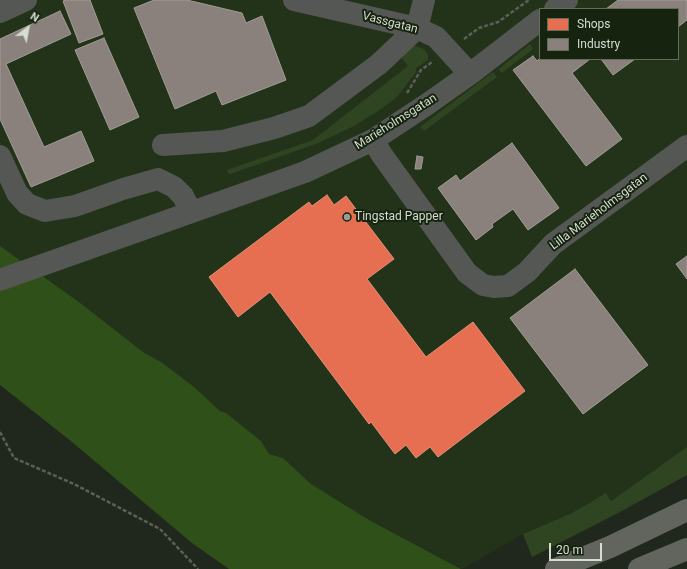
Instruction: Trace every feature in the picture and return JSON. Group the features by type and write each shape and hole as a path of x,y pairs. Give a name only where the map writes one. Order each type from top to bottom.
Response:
{"highway":[{"path":"556,569 610,547 687,510"},
{"path":"638,569 687,549"}],"street":[{"path":"0,12 26,0"},
{"name":"Vassgatan","path":"294,0 417,28 436,37 470,74"},
{"path":"163,145 223,141 274,128 309,116 379,64 417,28 424,0"},
{"path":"556,8 567,0"},
{"name":"Marieholmsgatan","path":"0,280 305,172 373,140 470,74 539,21"},
{"name":"Lilla Marieholmsgatan","path":"373,140 382,155 467,273 483,285 494,287 508,286 527,272 553,244 687,146"},
{"path":"0,156 17,193 27,204 45,211 75,206 158,180 174,187 183,196 191,212"}],"path":[{"path":"0,432 14,458 74,484 160,529 198,569"}],"shaded area":[{"path":"0,0 687,0 687,447 611,501 606,493 572,513 523,534 462,569 369,520 311,484 283,458 269,454 261,441 226,413 220,411 193,387 161,362 143,352 79,302 0,246"},
{"path":"530,44 533,49 502,73 499,70 500,68"},
{"path":"413,45 424,49 428,55 428,60 416,68 416,72 397,97 381,109 354,126 316,144 230,174 228,173 227,170 313,140 408,66 400,56"},
{"path":"493,72 497,77 424,131 420,127"},
{"path":"0,246 79,302 143,352 161,362 194,387 220,411 226,413 261,441 269,454 283,458 311,484 369,520 461,569 229,569 192,543 72,442 0,385"},
{"path":"687,447 687,475 620,512 532,557 523,534 572,513 606,493 611,501"}],"building: Shops":[{"path":"327,195 334,205 346,196 394,259 367,279 426,357 473,322 525,391 438,457 430,447 416,458 406,445 395,454 371,422 369,424 270,292 238,317 209,277 309,202 312,206"}],"building: Industry":[{"path":"90,0 103,34 79,43 63,1"},
{"path":"154,0 187,0 242,13 246,23 262,16 286,80 222,105 216,91 175,109 134,8"},
{"path":"618,0 687,0 687,20 679,26 679,8 607,8"},
{"path":"60,11 71,34 6,64 44,147 81,131 94,161 31,187 0,119 0,39"},
{"path":"104,38 139,117 110,130 75,50"},
{"path":"533,56 537,61 539,59 589,60 572,73 622,139 586,166 513,70"},
{"path":"602,60 634,60 613,75"},
{"path":"512,143 559,208 528,230 513,209 492,224 493,227 476,240 438,188 456,175 460,181"},
{"path":"417,156 423,157 421,169 415,169"},
{"path":"687,256 687,279 676,264"},
{"path":"575,269 648,365 583,414 510,318"}],"place":[{"name":"Tingstad Papper","path":"347,217"}]}
